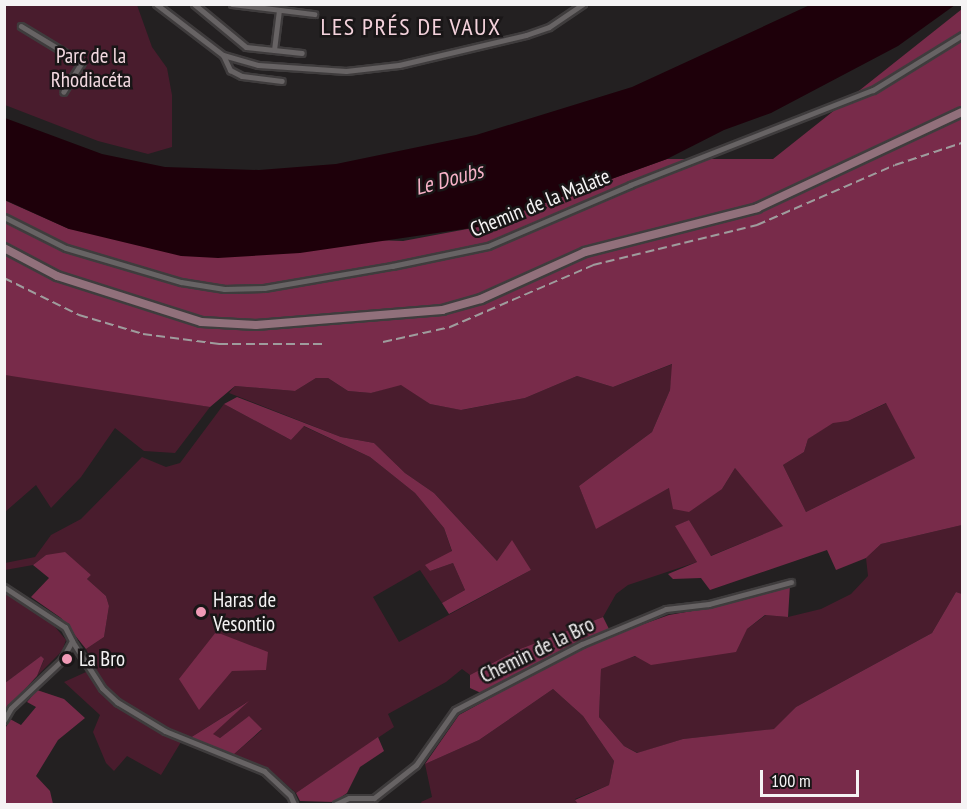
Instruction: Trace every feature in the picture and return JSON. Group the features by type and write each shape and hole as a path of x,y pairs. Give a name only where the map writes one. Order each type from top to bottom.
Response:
{"main road":[{"path":"4,248 57,276 201,322 256,325 442,310 481,299 585,252 758,208 963,112"}],"street":[{"path":"156,4 223,55 258,65 295,69 373,69 526,35 549,27 583,4"},
{"path":"194,4 246,47 302,53"},
{"path":"232,4 314,14"},
{"path":"274,50 279,10"},
{"path":"21,26 82,63 63,92"},
{"name":"Chemin de la Malate","path":"4,217 66,248 181,282 225,289 264,288 392,266 488,246 630,185 873,90 963,35"},
{"path":"223,55 230,70 242,76 282,81"},
{"name":"Chemin de la Bro","path":"336,804 349,798 374,798 416,765 455,710 582,644 666,609 709,604 791,582"},
{"path":"4,587 65,627 102,688 117,702 165,731 264,771 290,795 294,804"},
{"path":"4,720 11,708 61,661 72,641"}],"green space":[{"name":"Parc de la Rhodiacéta","path":"5,5 137,5 152,47 167,68 172,95 172,147 148,154 98,141 5,105"},
{"path":"673,364 670,390 652,432 579,486 596,528 669,488 722,489 735,468 784,526 710,556 689,520 676,526 697,562 628,585 616,594 603,617 515,651 470,675 462,669 446,682 388,714 394,727 296,793 273,773 233,755 262,730 248,717 220,738 212,734 247,702 190,738 139,713 104,685 86,649 104,637 109,606 106,596 87,579 91,575 46,555 33,565 5,570 5,563 35,557 51,535 81,519 142,457 166,467 180,463 224,404 291,440 303,426 370,457 415,493 444,528 452,552 426,565 430,571 453,563 465,590 442,603 420,570 373,597 399,642 531,570 498,562 434,493 405,473 374,443 341,437 229,393 235,386 295,391 316,378 328,378 348,391 371,393 401,384 430,404 462,410 525,398 577,376 613,387"},
{"path":"5,375 33,377 210,407 175,453 144,451 115,428 81,477 51,508 36,485 5,512"},
{"path":"887,403 915,458 806,512 783,465 804,452 808,439 833,422 848,421"},
{"path":"962,525 962,594 956,592 932,633 796,707 775,729 683,739 638,753 624,746 599,717 601,669 613,662 747,629 766,615 788,617 821,609 851,594 868,576 866,558 881,544"},
{"path":"4,593 51,622 66,640 62,651 37,676 44,660 41,656 5,683"},
{"path":"86,672 114,706 181,742 161,775 127,756 114,771 106,763 93,732 100,715 64,682"},
{"path":"553,689 583,716 614,761 609,785 575,799 578,804 422,804 421,802 432,797 425,764 479,740"}],"shaded area":[{"path":"962,9 962,525 881,544 866,558 836,570 827,550 710,590 701,578 673,579 668,574 697,562 675,526 689,520 711,556 783,526 735,468 722,489 689,512 673,509 669,488 596,529 579,486 652,432 670,390 672,364 613,387 577,376 525,398 461,410 430,404 401,385 371,393 348,391 328,378 316,378 295,391 235,386 210,407 5,375 4,200 69,229 403,241 478,227 667,159 773,159","holes":["886,403 915,458 806,512 783,465 804,452 808,439 833,423 848,421"]},
{"path":"237,397 341,437 374,443 405,473 434,493 497,561 512,540 531,570 449,614 442,603 465,590 453,563 430,571 425,565 452,551 444,528 415,493 370,457 304,426 291,440 224,404"},
{"path":"65,552 91,575 87,579 106,596 109,606 104,637 86,649 61,618 31,597 49,578 33,565 46,555"},
{"path":"790,585 788,617 765,615 747,629 736,652 651,665 635,656 601,669 599,717 624,746 637,753 683,739 774,729 796,707 932,633 956,592 962,594 962,804 578,804 575,800 609,785 614,761 583,716 553,689 479,740 425,764 459,715 590,643 669,615 709,608"},
{"path":"603,617 609,629 481,693 470,688 470,675 515,651"},
{"path":"216,632 268,652 266,670 232,671 199,710 179,679"},
{"path":"41,656 44,659 37,676 5,711 5,683"},
{"path":"37,690 64,699 85,718 58,740 36,776 50,791 53,804 5,804 5,729 10,719 21,725 36,707 27,702"},
{"path":"249,701 213,734 220,738 249,716 262,729 233,755 190,738"},
{"path":"378,737 384,751 360,767 347,793 334,802 300,801 296,793"}],"water":[{"name":"Le Doubs","path":"812,4 955,5 898,46 771,113 724,130 667,159 478,227 300,253 218,258 181,256 69,229 5,200 5,118 102,154 165,167 259,170 336,164 476,135 632,87"}],"railway":[{"path":"383,342 450,327 593,265 757,225 895,165 962,143"},
{"path":"4,278 79,315 143,334 219,344 323,344"}],"place":[{"name":"Haras de Vesontio","path":"201,612"},
{"name":"La Bro","path":"67,659"}],"district":[{"name":"LES PRÉS DE VAUX","path":"411,27"}]}
